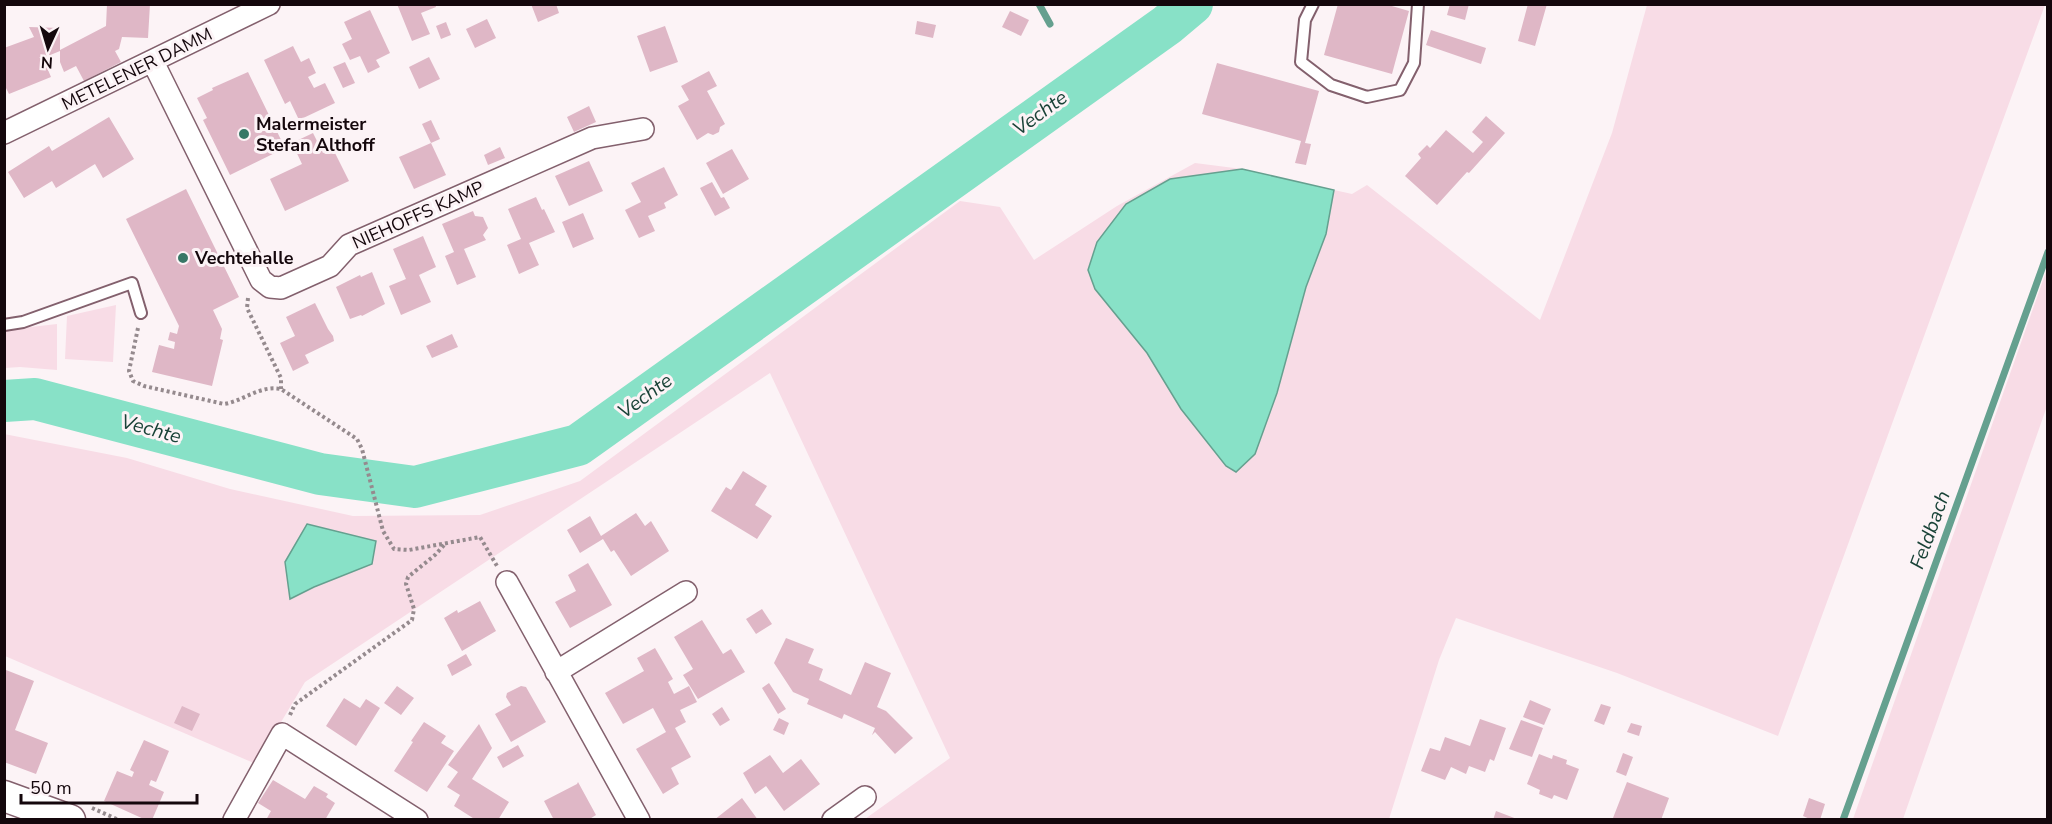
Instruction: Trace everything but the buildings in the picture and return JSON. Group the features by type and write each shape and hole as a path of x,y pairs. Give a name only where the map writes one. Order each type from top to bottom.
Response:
{"main road":[{"path":"4,796 70,819"}],"street":[{"name":"METELENER DAMM","path":"4,133 153,62 234,12 269,4"},
{"name":"NIEHOFFS KAMP","path":"153,62 261,280 270,287 281,288 330,266 349,245 592,138 644,129"},
{"path":"507,582 639,819"},
{"path":"556,672 686,592"},
{"path":"234,819 282,734 417,819"},
{"path":"832,819 865,797"}],"lane":[{"path":"1313,4 1305,20 1301,62 1331,85 1367,97 1400,90 1414,63 1418,4"},
{"path":"4,325 23,322 132,283 141,313"}],"path":[{"path":"247,308 281,378 280,389"},
{"path":"141,313 129,371 133,381 144,386 224,405 263,388 280,389 357,439 362,449 383,531 394,549 409,550 480,537 507,582"},
{"path":"282,734 295,704 412,620 414,609 406,585 408,577 435,555 445,543"}],"shaded area":[{"path":"1647,5 2045,5 1778,736 1617,673 1456,618 1439,660 1389,819 865,819 950,758 770,373 305,682 256,764 5,656 4,434 127,458 230,489 353,516 480,515 580,481 960,201 1000,207 1034,260 1117,206 1195,163 1242,169 1171,179 1095,289 1147,353 1181,409 1226,466 1236,472 1277,393 1306,287 1326,234 1334,190 1352,194 1367,185 1540,320 1612,133"},
{"path":"1242,169 1334,190 1326,234 1306,287 1277,393 1255,454 1236,472 1226,466 1181,409 1147,353 1095,289 1088,270 1097,242 1126,204 1170,179"},
{"path":"2047,269 2047,406 1903,819 1853,819"},
{"path":"116,305 113,362 65,359 67,316"},
{"path":"57,324 57,370 5,368 5,330"},
{"path":"307,524 376,541 372,564 290,599 285,562"}],"waterway":[{"path":"1039,4 1050,24"},
{"name":"Vechte","path":"4,401 35,399 320,474 415,487 578,445 1167,25 1192,4"},
{"name":"Feldbach","path":"1843,820 2048,252"}],"place":[{"name":"Malermeister Stefan Althoff","path":"244,134"},
{"name":"Vechtehalle","path":"183,258"}]}
